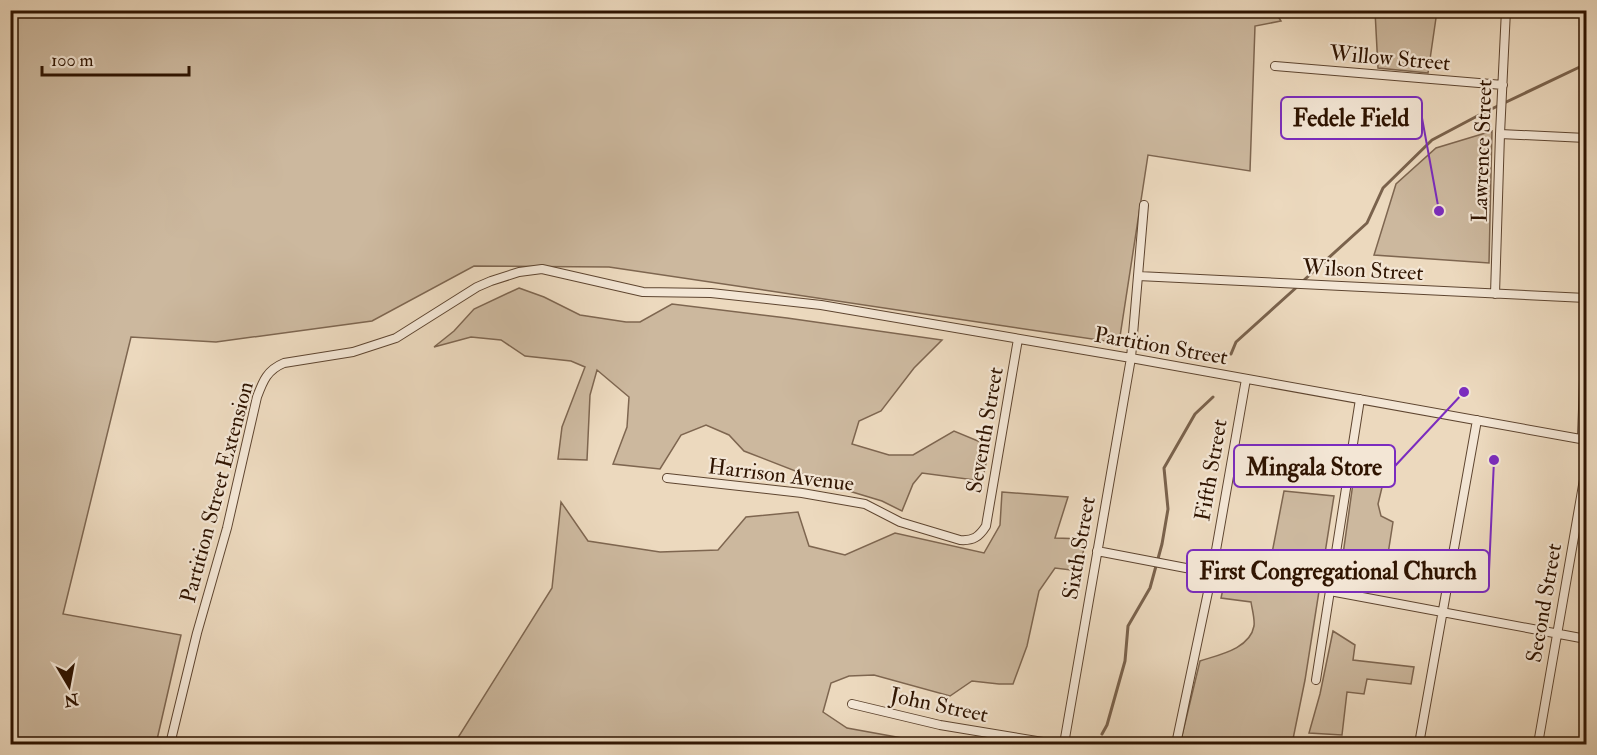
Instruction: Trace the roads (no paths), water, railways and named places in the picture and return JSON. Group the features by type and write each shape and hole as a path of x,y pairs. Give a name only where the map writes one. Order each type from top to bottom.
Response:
{"street":[{"name":"Lawrence Street","path":"1495,294 1506,10"},
{"name":"Willow Street","path":"1275,66 1503,89"},
{"path":"1500,134 1587,138"},
{"name":"Sixth Street","path":"1064,744 1131,358 1144,206"},
{"name":"Partition Street Extension","path":"170,744 227,528 257,398 264,378 273,368 284,363 353,352 396,338 477,287 491,280 519,272 542,269 562,272 643,292 729,295"},
{"name":"Wilson Street","path":"1138,276 1587,298"},
{"name":"Partition Street","path":"729,295 821,305 1131,358 1584,440"},
{"path":"1584,440 1587,320"},
{"name":"Seventh Street","path":"986,526 1018,339"},
{"name":"Fifth Street","path":"1176,744 1212,573 1246,379"},
{"path":"1316,680 1360,399"},
{"path":"1419,744 1478,420"},
{"name":"Second Street","path":"1538,744 1587,468"},
{"name":"Harrison Avenue","path":"666,478 802,493 865,504 900,522 960,540 975,539 986,526"},
{"path":"1097,551 1212,573"},
{"path":"1330,591 1587,639"},
{"name":"John Street","path":"852,704 940,725 1055,744"}],"waterway":[{"path":"1303,281 1367,223 1383,188 1432,140 1586,64"},
{"path":"1231,354 1236,342 1298,286"},
{"path":"1102,734 1107,725 1125,661 1128,626 1150,588 1162,544 1168,509 1164,468 1195,414 1213,397"}],"place":[{"name":"Fedele Field","path":"1439,211"},
{"name":"Mingala Store","path":"1464,392"},
{"name":"First Congregational Church","path":"1494,460"}]}
